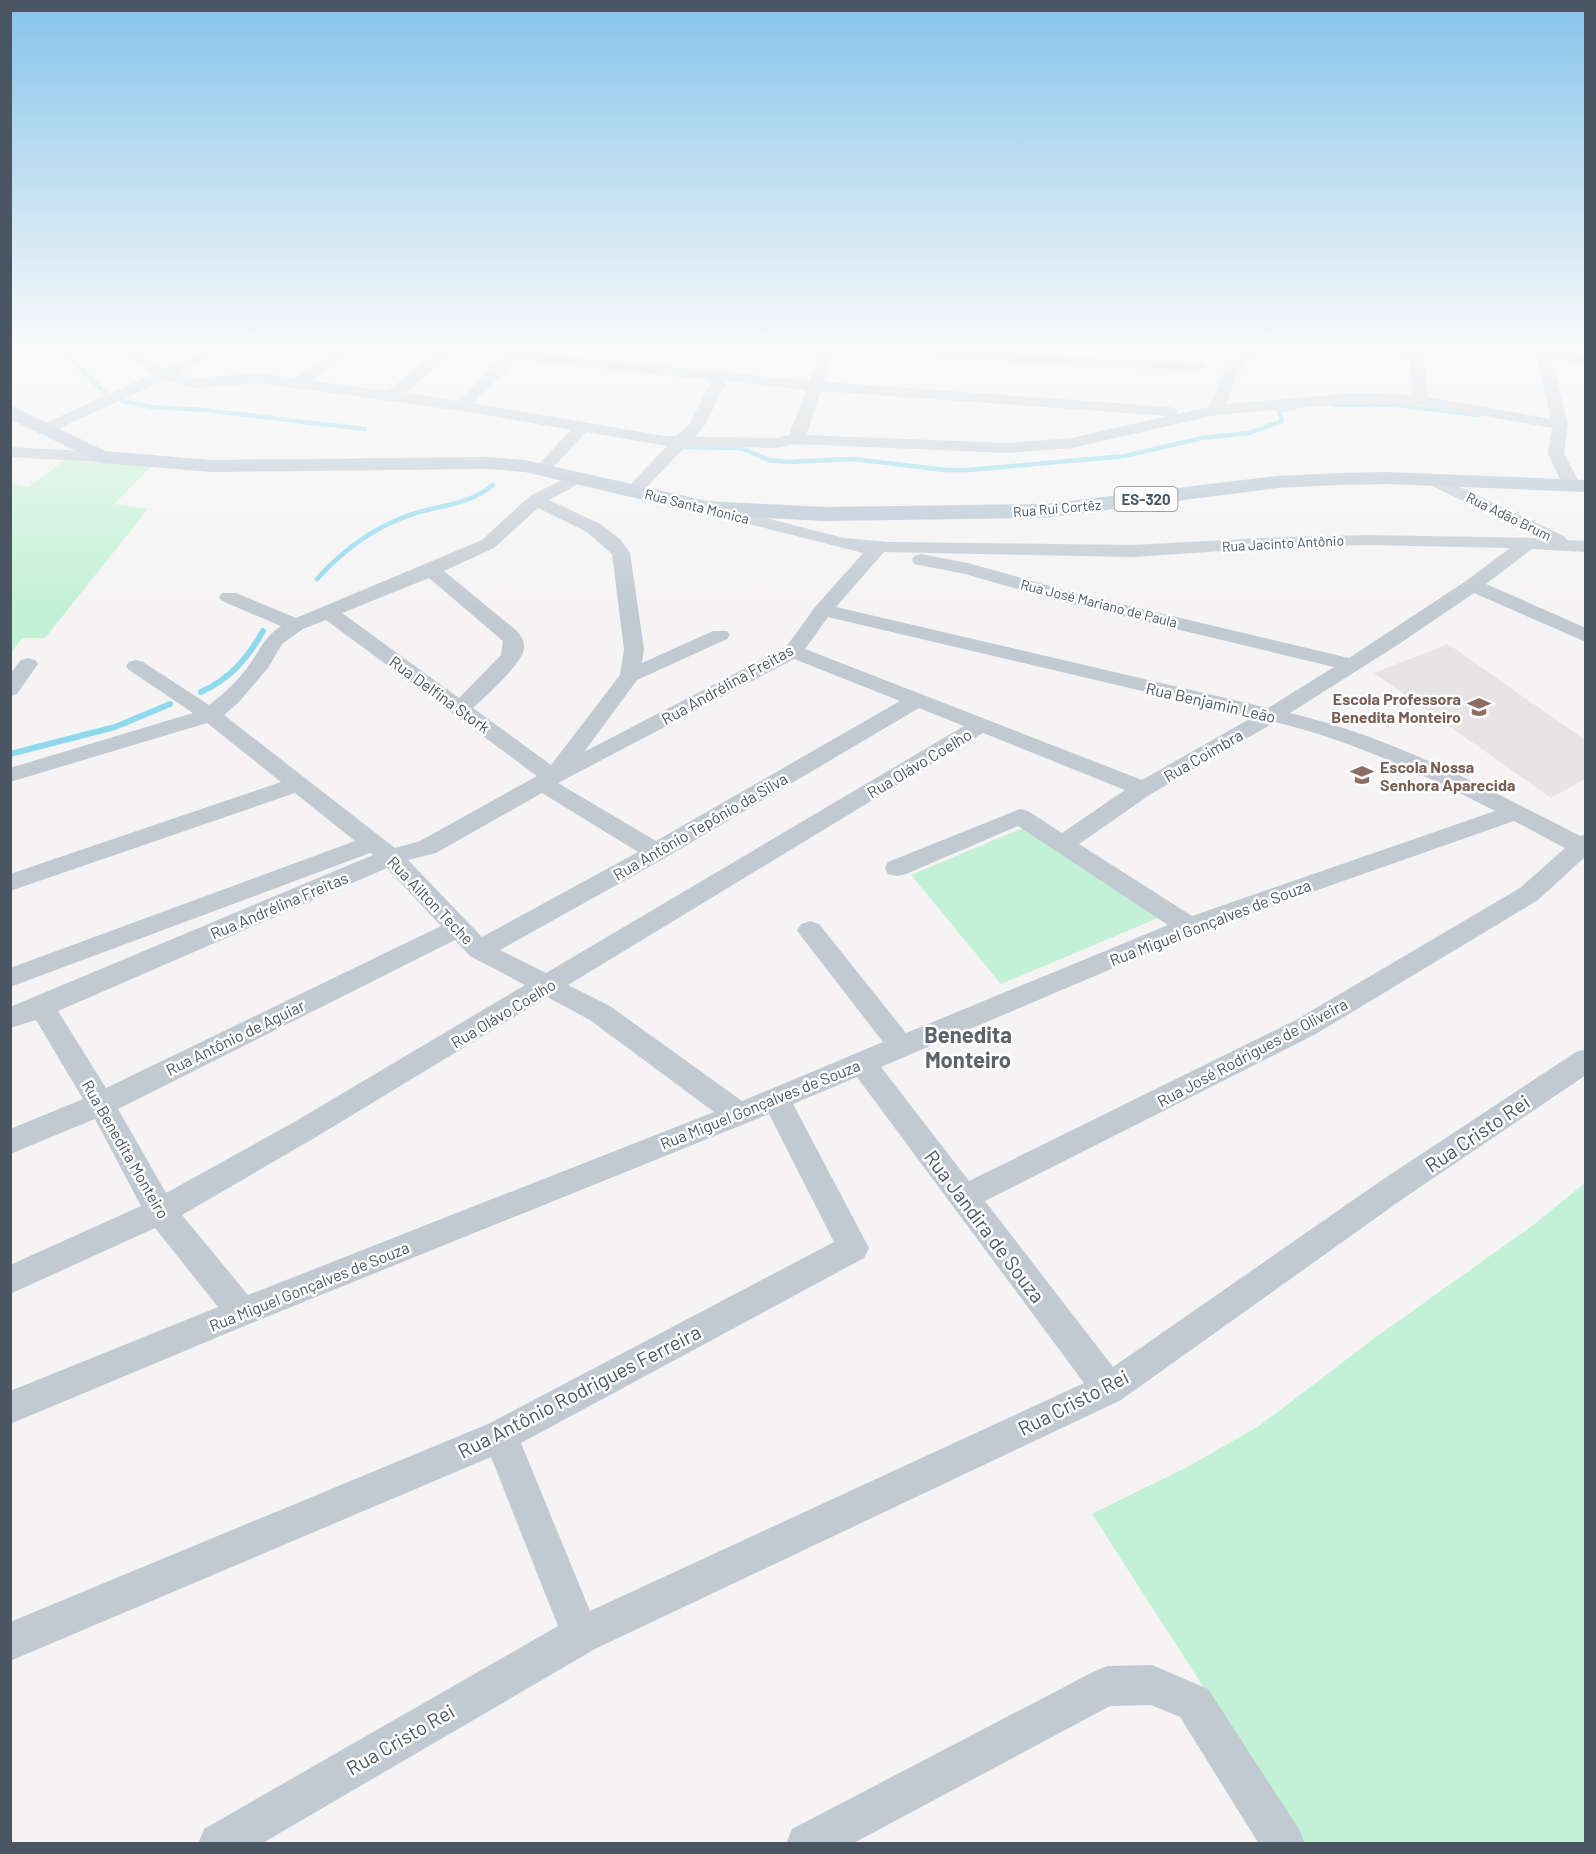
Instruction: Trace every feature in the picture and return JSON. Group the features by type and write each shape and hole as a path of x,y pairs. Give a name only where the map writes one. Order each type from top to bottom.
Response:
{"main road":[{"name":"Rua Santa Monica","path":"62,437 101,457 211,466 487,463 541,470 706,508"},
{"name":"Rua Rui Cortêz","path":"706,508 825,514 1044,511 1277,482 1338,479 1432,479 1579,486"}],"street":[{"path":"541,470 573,437"},
{"path":"635,437 664,441 776,443 796,439 1009,448 1072,443 1098,437"},
{"path":"633,491 687,437"},
{"path":"1558,437 1556,454 1579,486"},
{"path":"10,452 101,457"},
{"path":"10,775 210,716 231,699 261,664 274,640 296,625 488,544 536,500 576,478"},
{"name":"Rua Adão Brum","path":"1432,479 1580,548"},
{"path":"536,500 598,530 612,540 621,553 634,649 630,676"},
{"name":"Rua Santa Monica","path":"706,508 846,543"},
{"path":"819,537 814,529 816,521 825,514"},
{"name":"Rua Jacinto Antônio","path":"974,561 1281,542 1368,540 1528,543 1580,548"},
{"name":"Rua José Mariano de Paula","path":"846,543 974,561 1069,593 1358,661"},
{"name":"Rua Coimbra","path":"1062,844 1143,789 1270,716 1358,661 1473,585 1528,543"},
{"name":"Rua Andrélina Freitas","path":"10,978 382,850 428,847 794,651 823,610 881,548"},
{"path":"431,570 510,635 514,643 514,650 510,658 461,709"},
{"path":"1473,585 1586,636"},
{"path":"230,597 296,625"},
{"name":"Rua Benjamin Leão","path":"823,610 1319,726 1401,756 1514,813 1583,844"},
{"name":"Rua Delfina Stork","path":"328,612 461,709 548,781"},
{"path":"656,852 548,781 630,676 720,635"},
{"path":"794,651 1143,789"},
{"path":"10,690 28,664"},
{"name":"Rua Ailton Teche","path":"136,666 210,716 382,850 479,950 600,1013 739,1114"},
{"name":"Rua Antônio Tepônio da Silva","path":"479,950 656,852 919,699"},
{"name":"Rua Olávo Coelho","path":"10,1280 160,1212 306,1129 983,724"},
{"path":"10,883 298,784"},
{"name":"Rua Miguel Gonçalves de Souza","path":"10,1408 242,1312 739,1114 1189,926 1514,813"},
{"path":"897,868 1020,816 1189,926"},
{"name":"Rua José Rodrigues de Oliveira","path":"963,1198 1304,1028 1530,894 1583,844"},
{"name":"Rua Andrélina Freitas","path":"10,1018 42,1007 382,850"},
{"name":"Rua Antônio de Aguiar","path":"10,1142 101,1104 458,928"},
{"path":"810,930 900,1046"},
{"name":"Rua Benedita Monteiro","path":"42,1007 101,1104 160,1212 242,1312"},
{"name":"Rua Cristo Rei","path":"219,1844 581,1635 1109,1389 1393,1189 1586,1060"},
{"name":"Rua Jandira de Souza","path":"862,1063 1109,1389"},
{"name":"Rua Antônio Rodrigues Ferreira","path":"10,1642 500,1436 853,1248 776,1098"},
{"path":"500,1436 581,1635"},
{"path":"807,1844 1107,1686 1152,1685 1194,1703 1284,1844"}],"shaded area":[{"name":"Escola Professora Benedita Monteiro","path":"1448,644 1585,740 1585,779 1551,798 1374,673"}],"green space":[{"path":"65,460 152,466 114,504 148,509 45,638 22,638 11,653 11,483 28,487"},
{"path":"1023,828 1158,918 1001,984 911,875"},
{"path":"1585,1183 1585,1843 1304,1843 1092,1514 1191,1465 1259,1426 1376,1337 1532,1226"}],"waterway":[{"path":"680,447 741,448 769,460 788,462 853,459 945,470 969,470 1125,456 1216,437"},
{"path":"317,579 350,548 388,524 416,513 466,500 493,485"},
{"path":"201,692 221,681 237,667 263,631"},
{"path":"10,754 115,727 170,704"}],"place":[{"name":"Escola Professora Benedita Monteiro","path":"1479,707"},
{"name":"Escola Nossa Senhora Aparecida","path":"1362,775"}],"district":[{"name":"Benedita Monteiro","path":"968,1046"}]}
